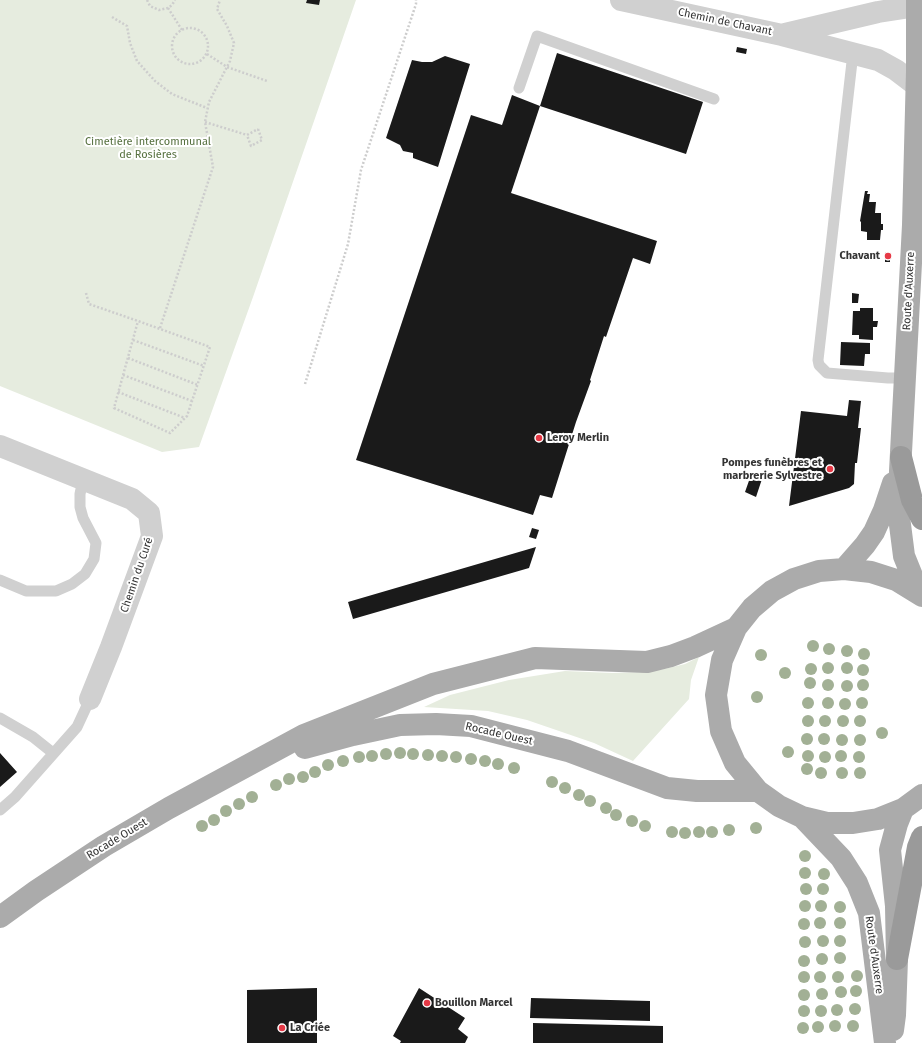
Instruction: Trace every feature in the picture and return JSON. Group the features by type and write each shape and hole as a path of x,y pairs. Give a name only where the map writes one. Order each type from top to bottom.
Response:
{"highway":[{"path":"902,457 912,500 922,519"},
{"path":"897,959 918,847 922,837"}],"main road":[{"name":"Route d'Auxerre","path":"918,3 913,225 902,457 898,509 904,556 920,595"},
{"name":"Route d'Auxerre","path":"844,569 874,532 884,510 902,457"},
{"path":"920,595 896,580 871,572 844,569 819,571 794,579 772,591 752,608 736,628 722,660 716,696 721,731 735,763 758,791 779,806 802,817 827,822 853,823 878,819 903,809 922,795"},
{"name":"Rocade Ouest","path":"0,917 104,846 169,808 240,771 304,735 433,684 535,658 646,662 689,650 736,628"},
{"name":"Rocade Ouest","path":"240,771 305,748 353,735 400,725 436,724 471,726 568,751 667,788 697,792 758,791"},
{"name":"Route d'Auxerre","path":"890,1043 895,1015 897,959 896,906 890,850 896,824 903,809"},
{"name":"Route d'Auxerre","path":"802,817 841,858 857,883 868,913 885,1043"}],"street":[{"name":"Chemin de Chavant","path":"621,0 782,35 878,60 896,70 917,86"},
{"name":"Chemin de Chavant","path":"782,35 918,3"},
{"name":"Chemin du Curé","path":"0,446 132,499 149,513 152,536 90,699"}],"lane":[{"path":"518,88 537,36 714,99"},
{"path":"853,53 818,360 819,365 827,373 905,378"},
{"path":"0,580 26,591 56,591 72,584 85,574 94,559 96,543 83,518 80,507 80,494 83,480"},
{"path":"0,810 14,798 77,727 90,699"},
{"path":"0,718 33,737 53,753"}],"path":[{"path":"147,0 150,6 154,9 164,10 172,5 175,0"},
{"path":"160,328 212,167 204,122 209,102 230,61 234,44 227,26 217,9 220,0"},
{"path":"305,384 348,244 361,170 416,4 416,0"},
{"path":"168,8 182,30"},
{"path":"112,17 127,26 130,43 137,61 155,81 172,94 207,108"},
{"path":"188,28 194,29 200,31 208,41 207,54 203,59 193,64 182,63 177,60 172,49 172,43 177,33 188,28"},
{"path":"207,54 227,67 267,81"},
{"path":"204,122 247,135 258,129 262,140 251,146 247,135"},
{"path":"86,293 89,304 160,328 210,347 187,416 170,433 114,408 138,321"},
{"path":"133,340 204,366"},
{"path":"128,358 198,384"},
{"path":"123,375 192,401"},
{"path":"118,392 185,418"}],"green space":[{"name":"Cimetière intercommunal de Rosières","path":"0,0 356,0 253,297 199,447 162,452 0,386"},
{"path":"699,657 691,680 689,699 633,761 594,743 527,720 488,711 424,707 450,695 509,680 565,671 612,673 644,672 685,664"}],"building":[{"path":"307,0 320,0 319,5 306,3"},
{"path":"737,47 747,49 746,54 736,52"},
{"path":"557,53 703,102 686,154 540,106"},
{"path":"445,56 470,64 438,167 413,158 413,153 403,151 400,145 386,138 412,60 432,62"},
{"path":"512,95 540,106 511,193 657,241 650,264 633,258 606,337 604,336 590,380 591,381 576,422 552,498 540,495 533,515 356,460 471,115 502,125"},
{"path":"865,191 868,191 867,194 870,194 869,202 876,202 875,213 881,213 881,224 883,224 883,230 881,230 880,240 867,240 867,232 861,231 860,221"},
{"path":"885,252 890,253 890,262 885,262"},
{"path":"852,293 859,294 858,303 852,303"},
{"path":"860,308 873,308 873,321 878,321 877,327 873,327 873,340 859,339 859,335 852,335 853,311 860,311"},
{"path":"841,342 870,343 870,354 865,354 864,366 840,365"},
{"path":"849,400 861,401 858,428 861,428 857,463 855,463 854,484 849,488 789,506 801,411 847,416"},
{"path":"751,475 762,479 756,497 745,492"},
{"path":"532,528 539,530 536,539 529,537"},
{"path":"536,547 529,568 353,619 348,602"},
{"path":"0,753 17,772 0,787"},
{"name":"La Criée","path":"317,988 317,1043 247,1043 247,990"},
{"name":"Bouillon Marcel","path":"419,988 465,1018 458,1029 468,1037 465,1043 400,1043 401,1041 393,1036"},
{"path":"531,998 650,1001 650,1021 530,1018"},
{"path":"533,1023 663,1026 663,1043 533,1043"}],"place":[{"name":"Chavant","path":"888,256"},
{"name":"Leroy Merlin","path":"539,438"},
{"name":"Pompes funèbres et marbrerie Sylvestre","path":"830,469"},
{"name":"Bouillon Marcel","path":"427,1003"},
{"name":"La Criée","path":"282,1028"}]}
